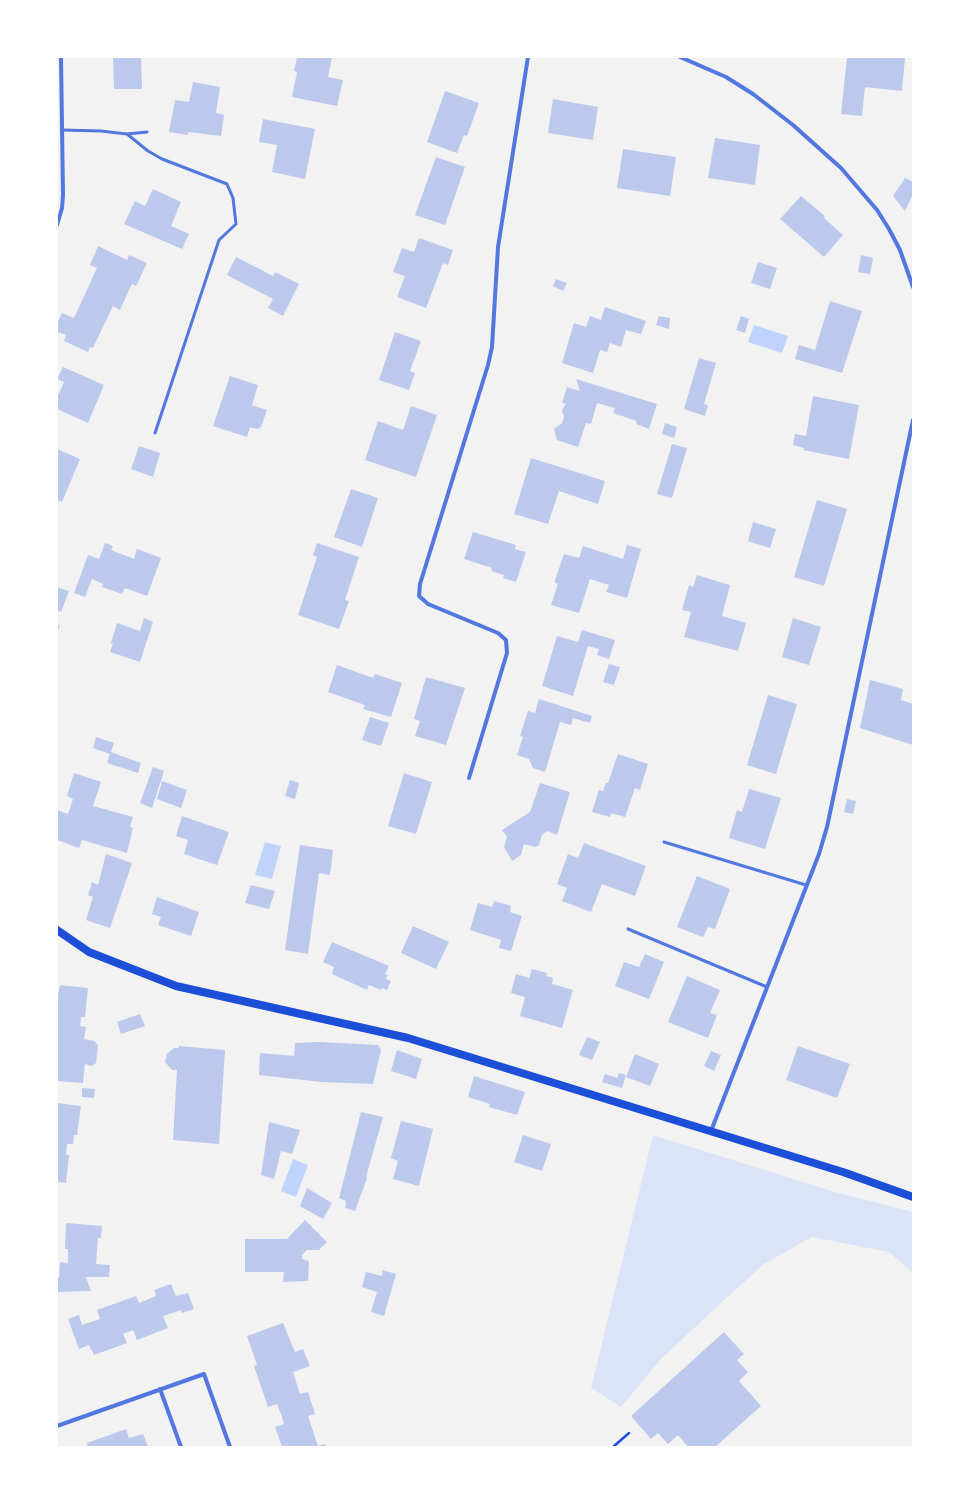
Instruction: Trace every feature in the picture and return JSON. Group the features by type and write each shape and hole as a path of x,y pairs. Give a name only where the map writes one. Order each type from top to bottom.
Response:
{"main road":[{"path":"58,932 89,952 146,976 176,986 408,1038 842,1172 913,1197"}],"street":[{"path":"57,225 63,195 61,57"},
{"path":"469,778 507,653 506,640 498,633 428,604 419,596 420,584 488,365 492,347 498,247 528,57"},
{"path":"680,57 726,77 753,94 793,125 841,168 877,210 889,229 904,261 913,287"},
{"path":"710,1132 767,987 827,827 913,420"},
{"path":"57,1426 204,1374 230,1447"},
{"path":"160,1389 181,1447"}],"lane":[{"path":"62,130 101,131 127,134 147,132"},
{"path":"127,134 148,151 162,159 227,184 233,198 236,224 219,240 155,433"},
{"path":"664,842 806,885"},
{"path":"628,929 767,987"}],"path":[{"path":"613,1447 629,1433"}],"shaded area":[{"path":"653,1135 838,1193 913,1212 913,1273 889,1252 812,1237 764,1264 661,1359 621,1407 591,1388"}],"water":[{"path":"754,325 788,336 782,353 748,342"},
{"path":"265,842 281,846 272,879 255,875"},
{"path":"293,1159 308,1165 296,1197 281,1191"}],"building":[{"path":"113,57 141,57 142,89 114,89"},
{"path":"297,57 332,57 328,77 343,80 337,106 292,97 297,72 294,71"},
{"path":"847,57 905,57 902,91 865,87 862,116 841,114"},
{"path":"193,82 220,87 216,113 224,115 221,136 188,132 188,135 169,132 175,100 189,102"},
{"path":"445,91 479,103 467,136 464,135 457,153 427,142"},
{"path":"553,99 598,107 593,140 548,133"},
{"path":"263,119 315,129 305,179 272,172 277,145 259,142"},
{"path":"715,138 760,145 755,185 708,178"},
{"path":"623,149 676,157 670,196 617,188"},
{"path":"436,157 465,167 445,225 415,215"},
{"path":"905,178 913,182 913,194 905,211 893,196"},
{"path":"153,189 181,202 171,226 189,234 182,249 124,224 135,201 145,206"},
{"path":"801,196 825,216 824,218 843,235 824,257 780,219"},
{"path":"419,238 453,250 448,265 443,263 426,308 397,297 405,276 393,272 402,248 414,252"},
{"path":"98,246 127,260 129,255 147,263 136,286 132,284 120,310 113,306 93,348 90,347 88,352 64,341 66,335 57,332 57,324 62,313 74,318 97,268 90,265"},
{"path":"861,255 873,258 870,274 858,272"},
{"path":"236,257 273,276 275,272 299,284 283,316 268,308 273,299 227,275"},
{"path":"758,262 777,268 770,289 751,283"},
{"path":"556,279 567,283 563,291 553,286"},
{"path":"830,301 862,311 842,373 795,359 799,345 815,350"},
{"path":"605,307 646,321 641,334 626,330 621,347 610,343 607,352 600,350 593,373 562,363 574,323 586,327 590,316 601,320"},
{"path":"659,316 670,318 669,329 656,325"},
{"path":"741,316 749,319 745,333 736,330"},
{"path":"395,332 421,341 410,371 415,373 409,390 379,380"},
{"path":"699,358 716,363 704,404 708,406 705,416 684,409"},
{"path":"63,367 104,385 88,423 57,409 57,398 64,382 57,379"},
{"path":"230,376 258,385 252,405 267,410 261,427 257,429 250,427 247,437 213,426"},
{"path":"576,379 657,404 649,429 636,424 637,421 613,413 615,408 597,403 591,424 586,423 578,447 557,440 554,429 562,423 564,417 562,410 566,404 562,403 567,387 580,391"},
{"path":"813,396 859,405 849,459 803,450 804,448 793,445 795,434 806,436"},
{"path":"411,406 437,415 416,477 365,460 378,421 403,430"},
{"path":"665,423 677,427 674,438 662,434"},
{"path":"672,444 687,448 672,498 657,494"},
{"path":"139,446 160,453 153,477 131,469"},
{"path":"57,449 80,459 62,502 57,500"},
{"path":"531,458 605,481 598,504 559,491 548,524 514,514"},
{"path":"351,489 378,498 362,547 334,537"},
{"path":"817,500 847,509 824,586 794,577"},
{"path":"753,522 776,529 770,548 748,541"},
{"path":"473,532 516,545 515,549 526,552 516,582 503,578 504,575 491,571 492,568 464,559"},
{"path":"105,543 113,546 111,550 134,559 137,549 161,558 147,596 125,588 122,594 102,587 103,584 92,579 85,597 74,593 88,555 99,559"},
{"path":"317,543 359,557 345,600 349,601 339,629 298,615 317,557 313,555"},
{"path":"627,545 641,549 627,598 606,592 609,585 590,579 579,613 551,605 558,584 555,583 555,580 564,554 579,558 583,546 623,559"},
{"path":"697,575 730,585 722,616 746,623 738,651 684,637 691,612 682,610 689,585 693,587"},
{"path":"57,587 69,591 61,612 57,610"},
{"path":"144,618 153,622 140,662 110,652 117,623 140,631"},
{"path":"793,618 821,627 809,665 782,657"},
{"path":"57,624 60,625 57,633"},
{"path":"582,630 615,640 609,659 597,655 599,649 588,646 573,696 542,686 557,636 578,642"},
{"path":"609,664 620,667 614,685 603,682"},
{"path":"337,665 373,678 375,674 402,683 391,717 363,709 365,705 328,692"},
{"path":"426,677 465,688 446,745 415,736 420,721 414,719"},
{"path":"870,680 903,689 901,700 913,704 913,745 860,728"},
{"path":"768,695 797,704 776,774 747,765"},
{"path":"539,699 592,716 590,723 573,718 571,725 560,722 545,772 533,768 529,759 517,755 523,737 520,736 528,711 535,713"},
{"path":"370,717 389,723 381,746 362,740"},
{"path":"96,737 114,743 111,752 141,763 138,773 107,763 110,754 93,748"},
{"path":"618,754 648,764 640,790 635,788 625,817 611,813 610,817 592,812 599,790 603,791 606,783 608,783"},
{"path":"153,767 164,771 152,808 140,803"},
{"path":"74,773 101,782 93,806 133,817 130,827 133,828 127,853 82,840 79,848 57,840 57,810 68,814 73,799 67,796"},
{"path":"404,773 432,782 416,834 388,826"},
{"path":"290,780 299,783 295,799 285,796"},
{"path":"162,781 187,790 181,808 157,799"},
{"path":"540,783 570,792 557,835 547,831 542,835 539,845 535,847 524,844 521,855 512,861 504,847 507,837 502,830 530,812"},
{"path":"749,789 781,798 765,849 729,838 737,810 742,812"},
{"path":"847,799 856,801 853,814 844,812"},
{"path":"182,816 229,832 217,865 184,854 188,840 176,836"},
{"path":"584,843 646,866 635,896 602,884 591,912 562,901 567,888 557,884 568,854 578,858"},
{"path":"300,845 333,850 330,875 319,873 308,954 285,950"},
{"path":"106,854 132,863 110,928 86,920 93,897 88,895 92,882 98,885"},
{"path":"697,876 730,889 715,929 708,927 703,937 677,927"},
{"path":"251,885 275,891 269,909 245,903"},
{"path":"157,897 199,912 191,936 158,925 161,917 152,914"},
{"path":"494,901 511,906 510,912 522,916 511,951 499,948 501,940 470,930 478,903 492,907"},
{"path":"413,926 449,942 436,969 401,953"},
{"path":"332,942 389,966 385,974 388,975 386,979 391,981 387,990 382,988 381,990 369,985 367,990 332,974 334,967 323,962"},
{"path":"645,954 664,962 649,999 615,986 624,962 639,967"},
{"path":"532,969 547,973 546,976 553,978 552,984 573,990 562,1028 520,1016 525,997 511,993 516,974 529,978"},
{"path":"687,976 720,990 710,1013 717,1015 708,1038 668,1022"},
{"path":"60,985 88,988 85,1017 81,1017 80,1026 86,1027 84,1039 94,1041 98,1045 96,1063 92,1066 85,1064 83,1083 57,1081 57,1000"},
{"path":"140,1014 145,1026 121,1034 117,1022"},
{"path":"587,1037 600,1042 592,1060 579,1055"},
{"path":"319,1042 378,1045 381,1050 373,1084 321,1082 259,1075 260,1053 294,1056 295,1043"},
{"path":"179,1046 225,1050 219,1144 173,1140 177,1070 172,1070 165,1062 167,1054 174,1048 179,1048"},
{"path":"798,1046 850,1064 837,1098 786,1080"},
{"path":"397,1050 422,1059 416,1079 391,1071"},
{"path":"711,1051 721,1055 714,1071 704,1066"},
{"path":"635,1054 659,1064 650,1086 626,1077"},
{"path":"619,1073 626,1075 622,1088 602,1082 605,1074 617,1078"},
{"path":"474,1076 525,1092 517,1115 489,1107 490,1104 468,1097"},
{"path":"82,1088 95,1089 94,1098 82,1097"},
{"path":"57,1103 81,1106 77,1135 74,1135 73,1144 67,1144 66,1155 69,1155 66,1183 57,1182"},
{"path":"361,1112 383,1117 366,1177 367,1178 355,1211 345,1208 346,1201 339,1198"},
{"path":"401,1121 433,1129 419,1186 393,1179 398,1161 391,1158"},
{"path":"269,1122 300,1130 292,1154 281,1151 274,1179 261,1175"},
{"path":"523,1135 551,1144 542,1171 514,1162"},
{"path":"307,1188 332,1203 323,1219 300,1206"},
{"path":"305,1220 327,1242 319,1250 307,1250 302,1255 302,1259 309,1261 308,1281 283,1282 284,1272 245,1272 245,1239 287,1239"},
{"path":"66,1223 102,1226 101,1238 98,1238 96,1264 110,1265 109,1277 86,1277 91,1291 57,1292 57,1278 59,1278 60,1262 68,1263 68,1249 65,1249"},
{"path":"383,1270 396,1274 384,1316 371,1312 377,1292 362,1287 366,1272 382,1276"},
{"path":"171,1284 176,1296 188,1293 194,1309 182,1313 181,1310 163,1316 168,1328 137,1340 133,1330 123,1334 127,1343 94,1355 89,1345 79,1349 68,1319 79,1315 82,1325 100,1319 97,1310 136,1296 139,1303 156,1296 154,1290"},
{"path":"283,1323 295,1352 303,1349 310,1366 293,1372 300,1394 308,1392 315,1414 308,1416 318,1446 325,1444 326,1447 282,1447 275,1427 284,1424 281,1414 277,1404 268,1407 254,1366 257,1365 247,1336"},
{"path":"724,1332 744,1354 737,1360 748,1372 739,1381 761,1406 715,1447 688,1447 678,1435 668,1444 658,1433 651,1439 631,1416"},
{"path":"126,1429 129,1438 143,1434 148,1447 88,1447 87,1443"}]}
